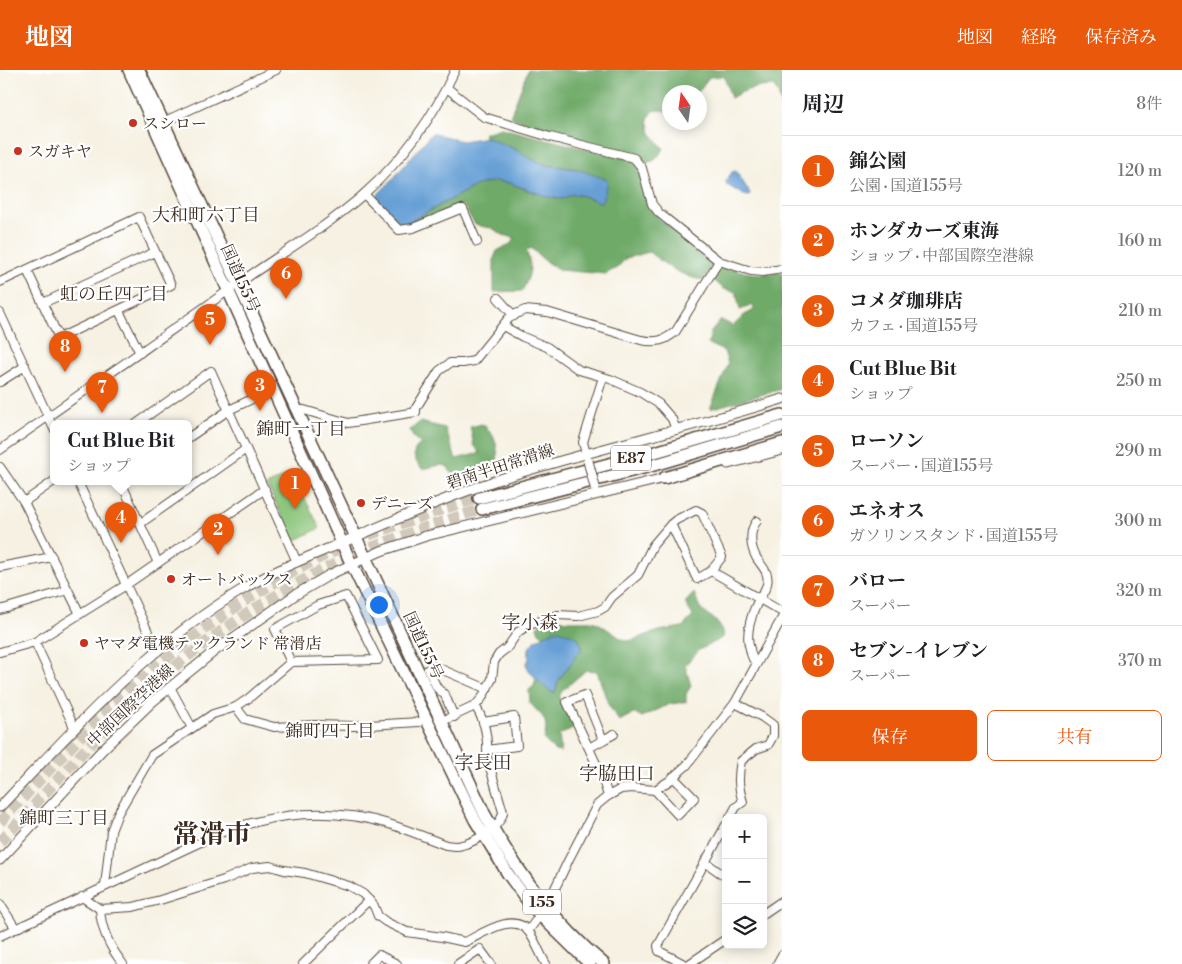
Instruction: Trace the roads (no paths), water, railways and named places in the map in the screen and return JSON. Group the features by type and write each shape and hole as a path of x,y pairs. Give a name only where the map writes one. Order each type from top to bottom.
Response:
{"highway":[{"name":"国道155号","path":"129,70 233,287 297,410 485,815 488,832"},
{"name":"国道155号","path":"139,70 233,287 294,438 341,543 422,712 488,832 508,874 590,964"},
{"name":"E87","path":"782,414 481,504 647,467 782,427"},
{"path":"664,478 782,443"},
{"name":"国道155号","path":"543,911 604,964"}],"main road":[{"name":"碧南半田常滑線","path":"341,543 477,487 587,458 782,399"},
{"path":"351,564 426,536 596,491 698,472 782,450"},
{"path":"587,458 596,491"},
{"name":"中部国際空港線","path":"0,807 74,727 125,678 157,651 245,588 341,543"},
{"name":"中部国際空港線","path":"0,860 103,749 133,719 170,687 216,650 281,605 351,564"}],"street":[{"path":"163,122 276,70"},
{"path":"0,450 323,226 364,194 402,154 447,88 455,70"},
{"path":"447,88 484,117 550,137 634,158 642,168 652,204 659,213 719,261 751,271 763,272 782,269"},
{"path":"364,194 399,230 413,228 460,208 463,209 477,242"},
{"path":"0,282 139,217 171,286 59,338 27,270"},
{"path":"43,303 155,252"},
{"path":"297,410 304,410 348,423 416,412 416,408 439,371 450,363 474,361 503,326 514,316 525,310 547,312 641,340 654,342 669,338 676,331 719,261"},
{"path":"498,298 514,316"},
{"path":"119,310 140,353"},
{"path":"0,314 50,421"},
{"path":"503,326 547,347 579,370 603,377 640,392 659,404 672,419 676,430"},
{"path":"0,382 24,366"},
{"path":"142,420 212,371 298,562"},
{"path":"587,458 582,442 603,377"},
{"path":"192,435 229,410 273,389"},
{"path":"140,523 246,449"},
{"path":"0,467 24,502 80,614"},
{"path":"24,502 50,484"},
{"path":"79,485 157,651"},
{"path":"124,485 158,563"},
{"path":"0,652 35,642 126,585 265,489"},
{"path":"487,689 434,666 428,669 437,688 445,695 451,718 475,706 487,689 492,679 494,662 518,632 529,625 558,616 578,616 598,612 605,607 617,592 634,580 653,545 671,524 696,510 702,513 722,557 711,571 697,579 671,524"},
{"path":"756,663 753,660 748,640 752,619 768,578 755,555 750,534 752,526 757,521"},
{"path":"0,567 52,557"},
{"path":"711,571 782,612"},
{"path":"0,610 68,590"},
{"path":"105,886 111,831 152,756 213,714 236,707 291,662 378,660 346,596 318,605 275,629 291,662"},
{"path":"528,931 543,911 597,804 621,789 655,790 687,764 735,703 782,618"},
{"path":"35,642 74,727"},
{"path":"170,687 192,728"},
{"path":"603,740 585,695 567,702 589,748 608,796"},
{"path":"732,814 736,807 743,802 738,777 741,761 756,749 768,746 773,736 773,725 735,703"},
{"path":"0,936 220,833 276,817 314,813 353,816 391,825 454,846 468,844 500,822 502,812 487,757 488,750 483,722 475,706"},
{"path":"236,707 245,719 274,727 353,726 419,722"},
{"path":"483,722 514,717 517,746 488,750"},
{"path":"589,748 614,734"},
{"path":"655,790 678,815 694,798 673,777"},
{"path":"684,964 659,951 658,946 722,832"},
{"path":"705,862 722,874"},
{"path":"82,897 100,909 133,908 262,865 305,872 349,886 369,900 378,916 407,932 442,936 465,942 500,924 519,924 528,931 546,964"},
{"path":"303,964 369,900"},
{"path":"767,911 782,901"},
{"path":"0,904 16,929"},
{"path":"100,909 107,938 123,964"},
{"path":"689,964 722,942"},
{"path":"458,964 480,949 491,964"},
{"path":"370,964 379,955 396,964"},
{"path":"776,964 782,955"}],"water":[{"path":"432,133 462,141 487,137 546,165 577,169 606,179 608,181 602,201 572,194 562,199 548,197 509,183 495,181 477,185 407,223 399,223 375,197"},
{"path":"736,171 750,193 749,196 727,185 726,181 732,172"},
{"path":"560,630 577,637 581,644 581,649 558,681 555,693 538,681 526,664 529,658 529,649 534,642 547,634"}],"tunnel":[{"path":"369,535 479,498"},
{"path":"0,842 77,758 125,710 177,665 233,623 292,586 354,555 417,530 482,509"},
{"path":"0,822 68,749 97,721 138,683 195,636 225,614 287,575 352,543"}],"place":[{"name":"スシロー","path":"133,123"},
{"name":"スガキヤ","path":"18,151"},
{"name":"エネオス","path":"286,299"},
{"name":"ローソン","path":"210,345"},
{"name":"セブン-イレブン","path":"65,372"},
{"name":"コメダ珈琲店","path":"260,411"},
{"name":"バロー","path":"102,413"},
{"name":"デニーズ","path":"361,503"},
{"name":"錦公園","path":"295,509"},
{"name":"Cut Blue Bit","path":"121,543"},
{"name":"ホンダカーズ東海","path":"218,555"},
{"name":"オートバックス","path":"171,579"},
{"name":"ヤマダ電機テックランド 常滑店","path":"84,643"}],"district":[{"name":"大和町六丁目","path":"206,215"},
{"name":"虹の丘四丁目","path":"114,294"},
{"name":"錦町一丁目","path":"301,429"},
{"name":"字小森","path":"530,622"},
{"name":"錦町四丁目","path":"330,731"},
{"name":"字長田","path":"483,762"},
{"name":"字脇田口","path":"617,773"},
{"name":"錦町三丁目","path":"64,818"},
{"name":"常滑市","path":"212,834"}]}
